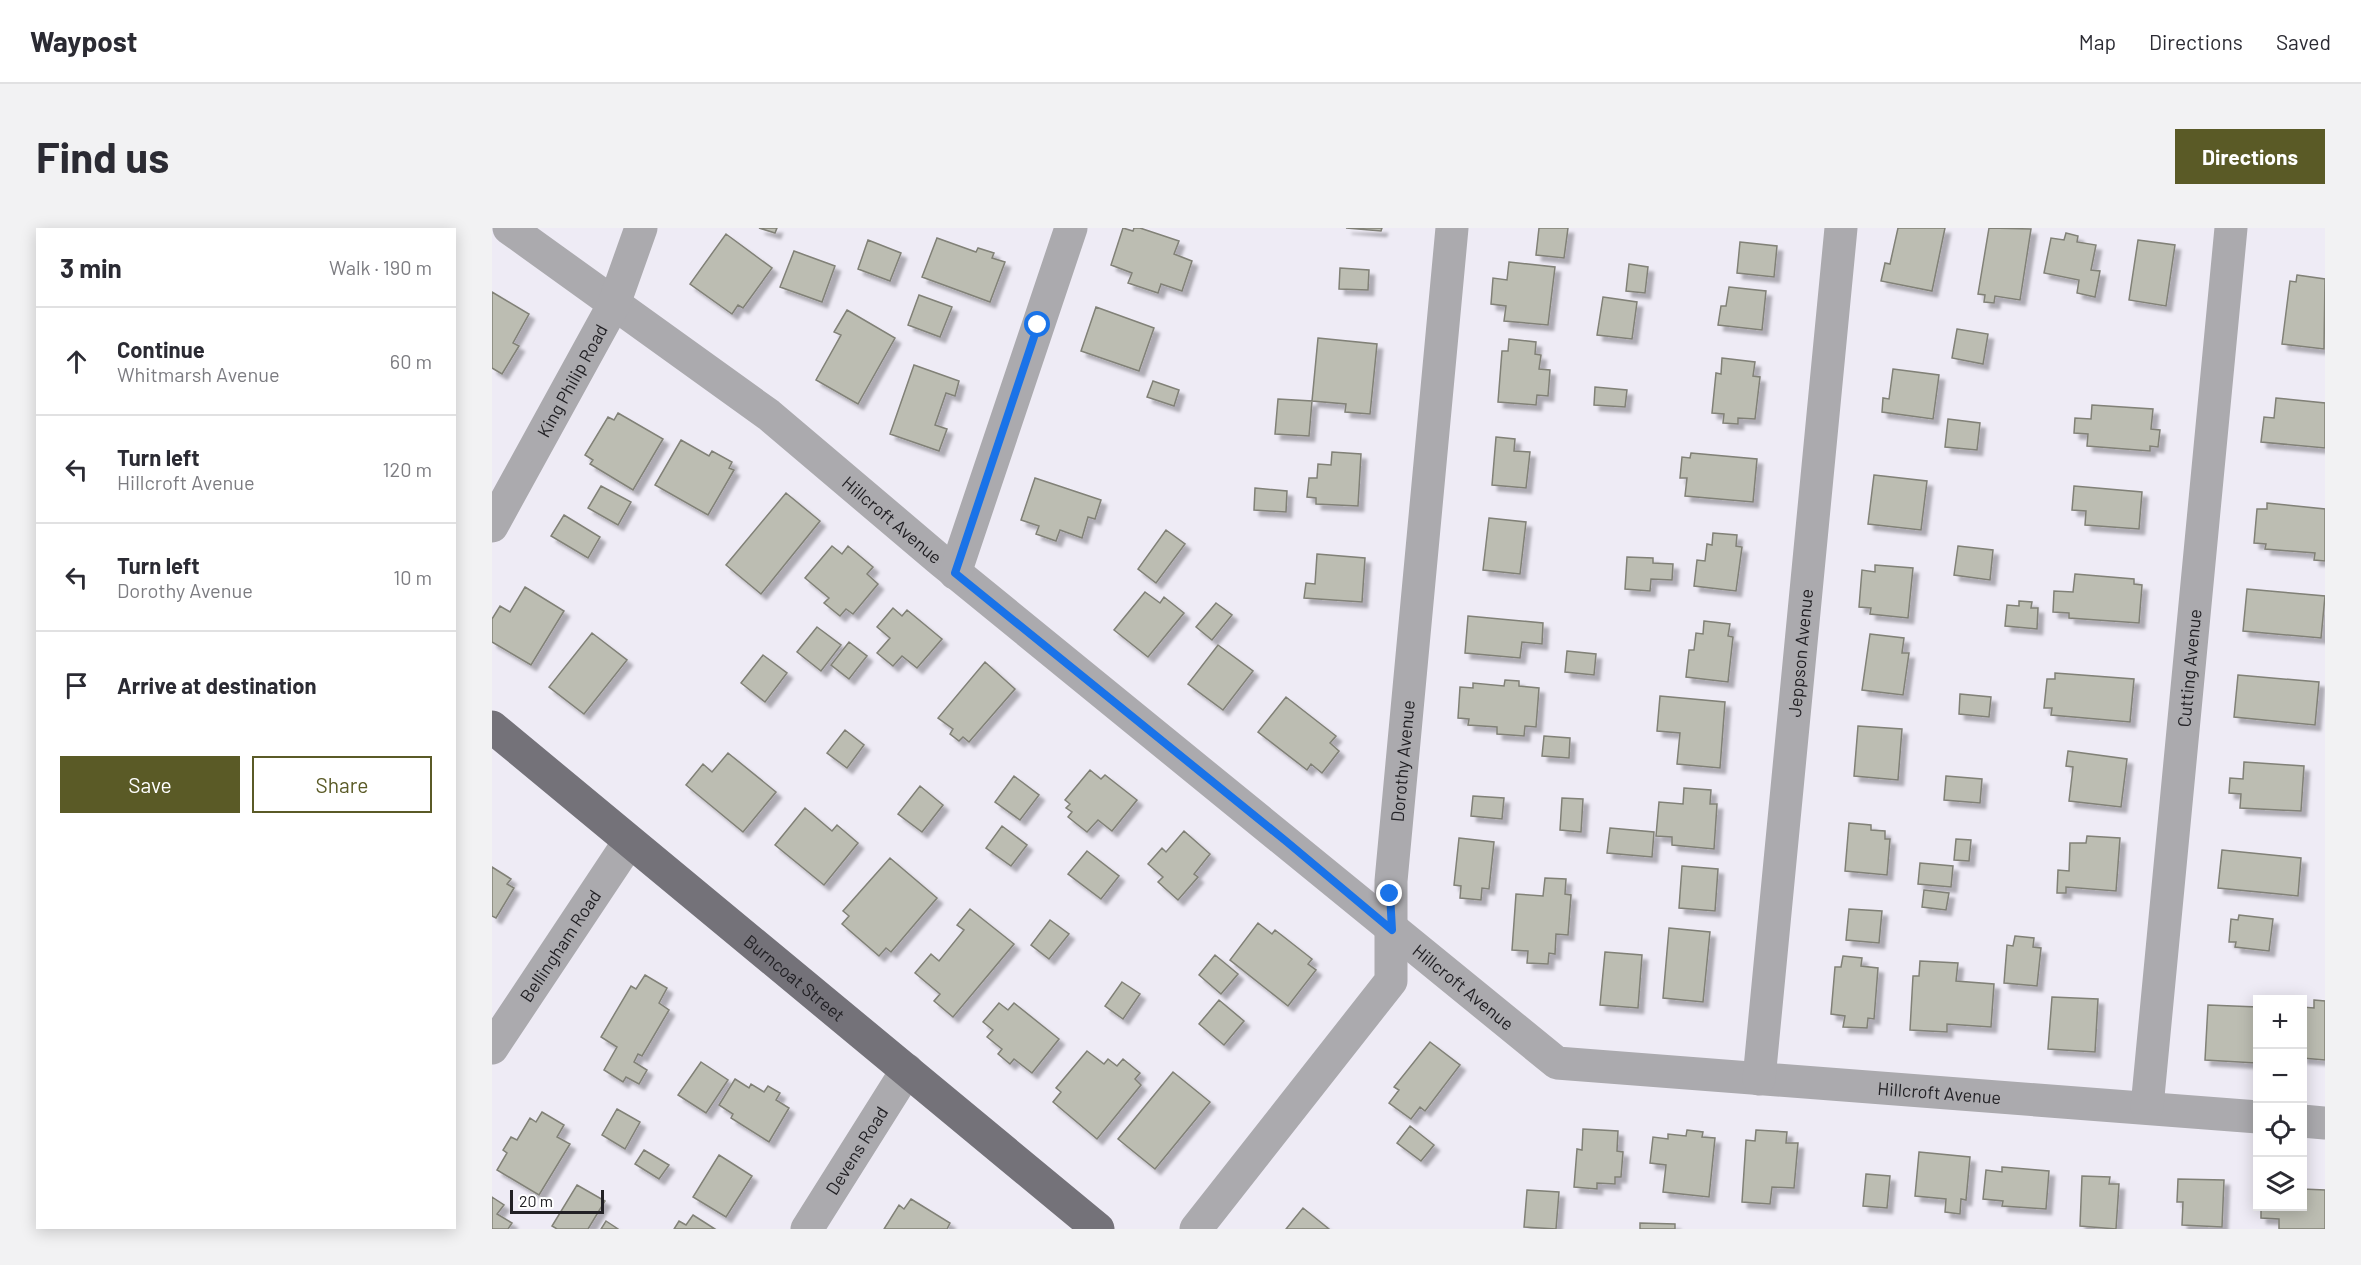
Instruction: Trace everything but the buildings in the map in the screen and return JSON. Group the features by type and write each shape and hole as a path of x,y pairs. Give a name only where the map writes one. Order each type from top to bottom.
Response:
{"main road":[{"name":"Burncoat Street","path":"492,727 1098,1229"}],"street":[{"name":"Hillcroft Avenue","path":"509,228 769,415 955,573 1557,1063 2253,1117"},
{"name":"King Philip Road","path":"492,526 614,304 641,228"},
{"path":"955,573 1071,228"},
{"name":"Dorothy Avenue","path":"1196,1229 1391,981 1391,881 1452,228"},
{"name":"Jeppson Avenue","path":"1760,1079 1841,228"},
{"name":"Cutting Avenue","path":"2147,1107 2231,228"},
{"name":"Bellingham Road","path":"492,1048 629,842"},
{"name":"Devens Road","path":"807,1229 907,1070"},
{"path":"2307,1121 2325,1123"}],"route":[{"path":"1038,325 955,573 1392,930 1390,894"}]}
